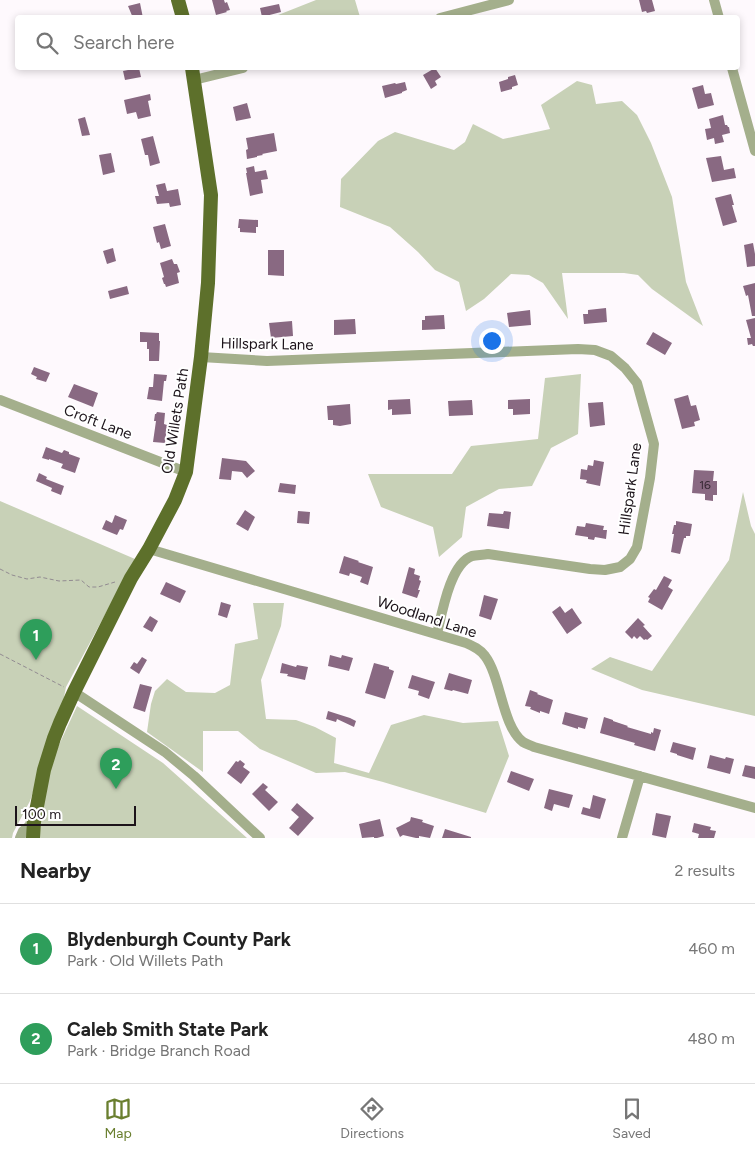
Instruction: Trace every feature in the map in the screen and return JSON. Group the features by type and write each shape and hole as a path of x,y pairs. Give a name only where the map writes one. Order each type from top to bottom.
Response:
{"main road":[{"path":"178,0 182,15"},
{"name":"Old Willets Path","path":"33,838 34,822 44,770 54,738 74,692 132,576 149,549 175,500 186,472 201,357 208,282 211,195 193,74"}],"street":[{"path":"452,15 509,0"},
{"path":"714,0 718,15"},
{"path":"193,74 226,70"},
{"path":"733,70 752,125 755,151"},
{"name":"Hillspark Lane","path":"201,357 267,361 578,349 595,350 611,356 625,368 637,383 654,444 650,478 637,548 630,559 620,567 605,570 488,554 472,556 459,566 451,583 437,634"},
{"name":"Croft Lane","path":"0,400 186,472"},
{"name":"Woodland Lane","path":"149,549 437,634 476,648 484,654 491,665 512,729 522,741 534,747 755,808"},
{"path":"74,692 166,752 260,838"},
{"path":"622,838 640,776"},
{"path":"20,838 23,831 34,822"}],"path":[{"path":"0,569 26,579 40,577 59,581 81,580 89,586 98,587 132,576"},
{"path":"0,654 74,692"}],"green space":[{"path":"316,0 355,0 359,15 278,15"},
{"path":"577,81 592,85 596,104 622,101 637,115 651,143 672,197 686,282 703,326 652,289 638,275 624,273 562,273 568,319 543,283 529,275 511,274 484,299 466,311 459,282 435,270 390,227 340,207 341,179 378,141 395,132 454,150 465,142 473,124 503,139 550,129 541,105"},
{"path":"581,374 578,434 551,448 532,486 499,489 466,507 462,537 439,557 433,527 381,507 368,474 452,474 471,446 538,439 545,378"},
{"path":"743,492 751,526 755,534 755,716 642,690 591,669 610,657 652,671 729,560"},
{"path":"0,501 135,559 66,687 63,702 30,801 12,838 0,838"},
{"path":"253,603 284,603 281,626 261,680 266,719 296,720 336,738 334,763 369,773 391,725 424,715 463,723 498,721 509,756 486,813 345,772 316,773 260,749 238,731 203,731 203,772 147,732 155,691 167,679 186,692 215,693 230,685 235,644 258,639"},
{"path":"77,706 163,763 247,838 22,838 27,814"}],"building":[{"path":"212,0 224,0 225,3 227,2 230,10 216,15"},
{"path":"639,0 652,0 655,11 642,12"},
{"path":"140,3 142,15 132,15 128,6"},
{"path":"279,4 281,12 262,15 260,8"},
{"path":"139,70 141,77 125,80 123,71"},
{"path":"432,70 436,70 441,77 435,81 437,85 431,89 423,75"},
{"path":"515,75 518,85 501,92 499,82"},
{"path":"405,82 407,90 385,98 382,86"},
{"path":"703,85 705,94 711,93 714,105 698,109 692,88"},
{"path":"150,94 151,100 148,101 151,116 138,119 136,112 127,114 124,100"},
{"path":"247,103 251,118 236,121 233,107"},
{"path":"723,115 725,125 729,127 730,133 722,135 724,142 715,144 714,138 707,140 705,129 711,128 709,119"},
{"path":"85,117 90,135 82,136 78,119"},
{"path":"274,133 277,151 247,159 246,138"},
{"path":"153,136 160,163 150,166 148,155 145,155 141,139"},
{"path":"111,153 115,172 103,175 99,155"},
{"path":"721,156 724,170 734,168 736,178 712,182 706,158"},
{"path":"254,166 255,172 266,170 268,179 261,180 263,193 250,196 246,168"},
{"path":"165,183 167,191 178,189 181,205 170,207 169,203 157,204 155,196 159,196 156,185"},
{"path":"731,194 737,222 723,226 715,198"},
{"path":"239,219 258,220 256,233 240,232 240,228 238,228"},
{"path":"165,224 171,246 161,249 159,242 157,243 153,227"},
{"path":"753,243 755,266 747,267 744,245"},
{"path":"113,248 116,261 107,264 103,251"},
{"path":"268,250 284,250 284,276 268,275"},
{"path":"172,259 174,264 177,264 180,272 177,273 179,283 166,287 162,278 164,277 160,263"},
{"path":"755,283 755,316 752,316 748,295 746,296 743,286"},
{"path":"127,286 129,294 110,299 108,291"},
{"path":"606,308 607,322 584,324 583,314 588,314 588,310"},
{"path":"530,310 531,325 509,327 507,313"},
{"path":"444,315 445,329 422,330 422,320 425,320 425,316"},
{"path":"755,318 755,346 753,346 752,344 748,345 747,338 751,338 746,320"},
{"path":"355,319 356,334 334,335 334,320"},
{"path":"292,321 293,336 271,338 269,323"},
{"path":"140,332 159,333 159,361 149,361 147,342 140,342"},
{"path":"653,332 672,343 665,355 646,344"},
{"path":"34,367 50,373 46,382 36,379 37,377 31,374"},
{"path":"154,374 167,375 166,381 164,381 162,401 147,399 149,387 153,387"},
{"path":"74,384 98,393 93,407 68,397"},
{"path":"688,395 691,406 696,405 700,420 694,422 695,426 682,429 674,399"},
{"path":"410,399 411,414 392,415 392,409 388,410 388,400"},
{"path":"530,399 530,414 513,415 513,409 508,409 508,400"},
{"path":"472,400 473,415 449,416 448,401"},
{"path":"603,402 605,425 590,427 588,403"},
{"path":"350,404 351,424 333,425 333,420 328,420 327,406"},
{"path":"157,412 165,413 164,424 167,425 165,443 153,442 156,421 154,421"},
{"path":"46,447 62,453 64,450 80,458 75,473 61,468 63,464 42,458"},
{"path":"222,458 246,461 255,471 247,478 242,472 232,471 231,480 219,479"},
{"path":"594,460 604,462 600,486 586,483 587,480 580,479 581,469 587,470 588,465 593,466"},
{"path":"694,470 714,471 713,481 717,481 717,495 713,495 713,501 705,500 705,494 692,493"},
{"path":"39,473 47,477 46,479 64,486 61,495 51,491 52,488 36,481"},
{"path":"280,483 296,485 295,494 278,492"},
{"path":"245,510 255,517 248,531 236,524"},
{"path":"298,511 310,512 309,524 297,523"},
{"path":"504,511 511,512 509,529 487,526 489,513 503,514"},
{"path":"115,515 127,520 123,530 120,529 117,535 102,529 106,520 112,523"},
{"path":"676,521 692,524 690,536 684,538 680,554 671,552 674,534 672,534"},
{"path":"586,523 604,526 603,530 607,530 606,539 595,537 594,540 575,535 577,526 585,527"},
{"path":"344,556 373,567 368,585 360,582 362,577 350,573 349,576 339,573"},
{"path":"409,567 415,569 414,574 420,576 419,580 421,581 418,590 420,590 417,598 402,593"},
{"path":"664,576 672,580 668,587 673,590 662,610 648,602 650,598 648,597 654,589 656,590"},
{"path":"166,582 186,591 180,603 160,594"},
{"path":"484,595 498,599 491,620 479,616"},
{"path":"221,602 231,605 227,618 218,615"},
{"path":"560,606 565,613 572,608 582,623 567,634 552,612"},
{"path":"150,616 158,621 152,632 143,627"},
{"path":"638,618 652,636 647,640 640,636 637,639 634,636 632,639 625,632"},
{"path":"330,655 341,658 342,655 353,658 349,671 328,666"},
{"path":"142,657 147,660 139,674 130,668 134,662 137,664"},
{"path":"282,663 296,667 297,665 308,667 305,680 280,673"},
{"path":"374,663 389,667 389,669 394,671 385,699 365,693"},
{"path":"449,673 472,680 468,694 444,689"},
{"path":"412,675 435,682 429,699 418,695 419,691 408,688"},
{"path":"140,684 152,687 145,712 133,708"},
{"path":"530,690 553,700 549,714 540,711 540,713 530,709 531,707 525,706"},
{"path":"328,711 356,721 354,727 337,719 336,722 326,719"},
{"path":"565,712 588,718 585,729 562,724"},
{"path":"604,717 627,727 651,734 654,728 661,730 655,751 600,733"},
{"path":"673,742 696,748 693,760 670,752"},
{"path":"710,755 734,759 730,774 707,768"},
{"path":"240,760 245,764 243,767 250,772 241,784 227,773 236,761"},
{"path":"745,765 755,767 755,779 742,776"},
{"path":"511,771 534,779 529,791 507,782"},
{"path":"263,783 268,787 265,790 278,802 269,811 252,794"},
{"path":"549,789 573,795 569,808 554,804 552,811 544,808"},
{"path":"593,795 606,799 600,819 581,814 583,807 590,809"},
{"path":"297,803 314,818 298,836 289,828 299,817 291,810"},
{"path":"656,813 671,816 666,838 652,835"},
{"path":"411,817 423,820 422,822 434,826 430,838 419,836 419,838 416,838 403,835 400,837 396,828 410,821"},
{"path":"380,819 384,836 362,838 359,824"},
{"path":"694,823 711,827 710,830 716,831 714,838 698,838 699,834 692,832"},
{"path":"445,829 471,837 471,838 442,838"}],"place":[{"name":"Blydenburgh County Park","path":"36,660"},
{"name":"Caleb Smith State Park","path":"116,789"}]}
